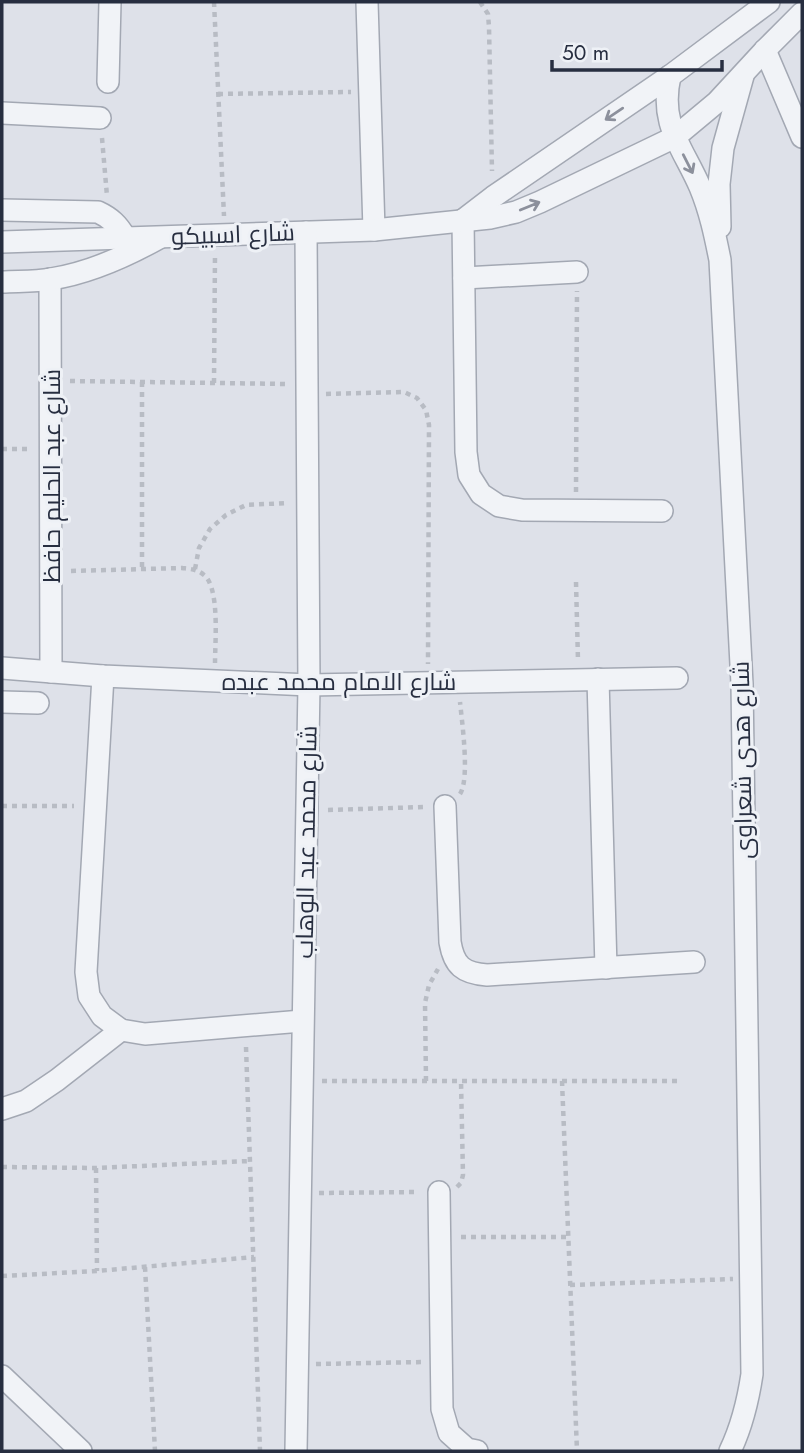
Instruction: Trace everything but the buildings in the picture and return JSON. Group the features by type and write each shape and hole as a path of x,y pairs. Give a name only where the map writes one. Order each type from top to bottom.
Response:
{"street":[{"path":"108,82 110,2"},
{"path":"367,2 374,230"},
{"path":"662,511 522,510 499,506 481,494 469,475 466,452 463,220 670,76 769,2"},
{"name":"شارع اسبيكو","path":"2,242 374,230 490,218 516,212 675,138 717,102 802,13"},
{"path":"765,50 802,137"},
{"path":"720,260 719,184 723,148 744,73"},
{"name":"شارع هدى شعراوى","path":"670,76 666,105 675,138 700,187 711,217 720,260 742,684 752,1374 748,1402 740,1430 730,1451"},
{"path":"2,113 100,118"},
{"path":"2,210 98,212 118,226 125,237"},
{"name":"شارع محمد عبد الوهاب","path":"296,1451 309,685 306,232"},
{"path":"2,282 50,279 90,270 128,255 163,236"},
{"path":"464,278 577,272"},
{"name":"شارع عبد الحليم حافظ","path":"50,279 51,672"},
{"name":"شارع الامام محمد عبده","path":"2,668 103,676 309,685 677,678"},
{"path":"103,676 86,972 89,996 102,1016 121,1030 145,1034 302,1021"},
{"path":"588,680 606,968"},
{"path":"2,702 38,703"},
{"path":"445,806 450,942 452,956 461,967 473,974 487,975 694,962"},
{"path":"2,1109 26,1101 121,1030"},
{"path":"439,1192 442,1409 449,1433 467,1449 477,1451"},
{"path":"2,1376 81,1451"}],"path":[{"path":"214,2 220,234 214,383"},
{"path":"480,2 488,14 489,27 493,197"},
{"path":"218,94 370,92"},
{"path":"100,118 109,218"},
{"path":"576,511 577,272"},
{"path":"51,380 404,391 417,398 426,410 429,425 428,683"},
{"path":"142,382 142,569"},
{"path":"2,449 51,450"},
{"path":"195,569 199,548 210,529 226,515 246,505 308,502"},
{"path":"51,572 195,569 205,575 212,586 214,597 216,681"},
{"path":"576,582 588,680"},
{"path":"306,811 445,806 456,799 463,788 465,775 459,682"},
{"path":"2,806 96,807"},
{"path":"426,1081 425,1003 429,985 438,968 452,956"},
{"path":"245,1025 260,1451"},
{"path":"302,1081 682,1081"},
{"path":"300,1193 447,1192 455,1189 461,1183 463,1175 460,1081"},
{"path":"562,1081 578,1451"},
{"path":"2,1167 96,1168 250,1161"},
{"path":"96,1168 97,1271"},
{"path":"440,1237 569,1237"},
{"path":"2,1276 97,1271 254,1256"},
{"path":"145,1267 155,1451"},
{"path":"570,1285 751,1278"},
{"path":"297,1365 442,1362"}]}
